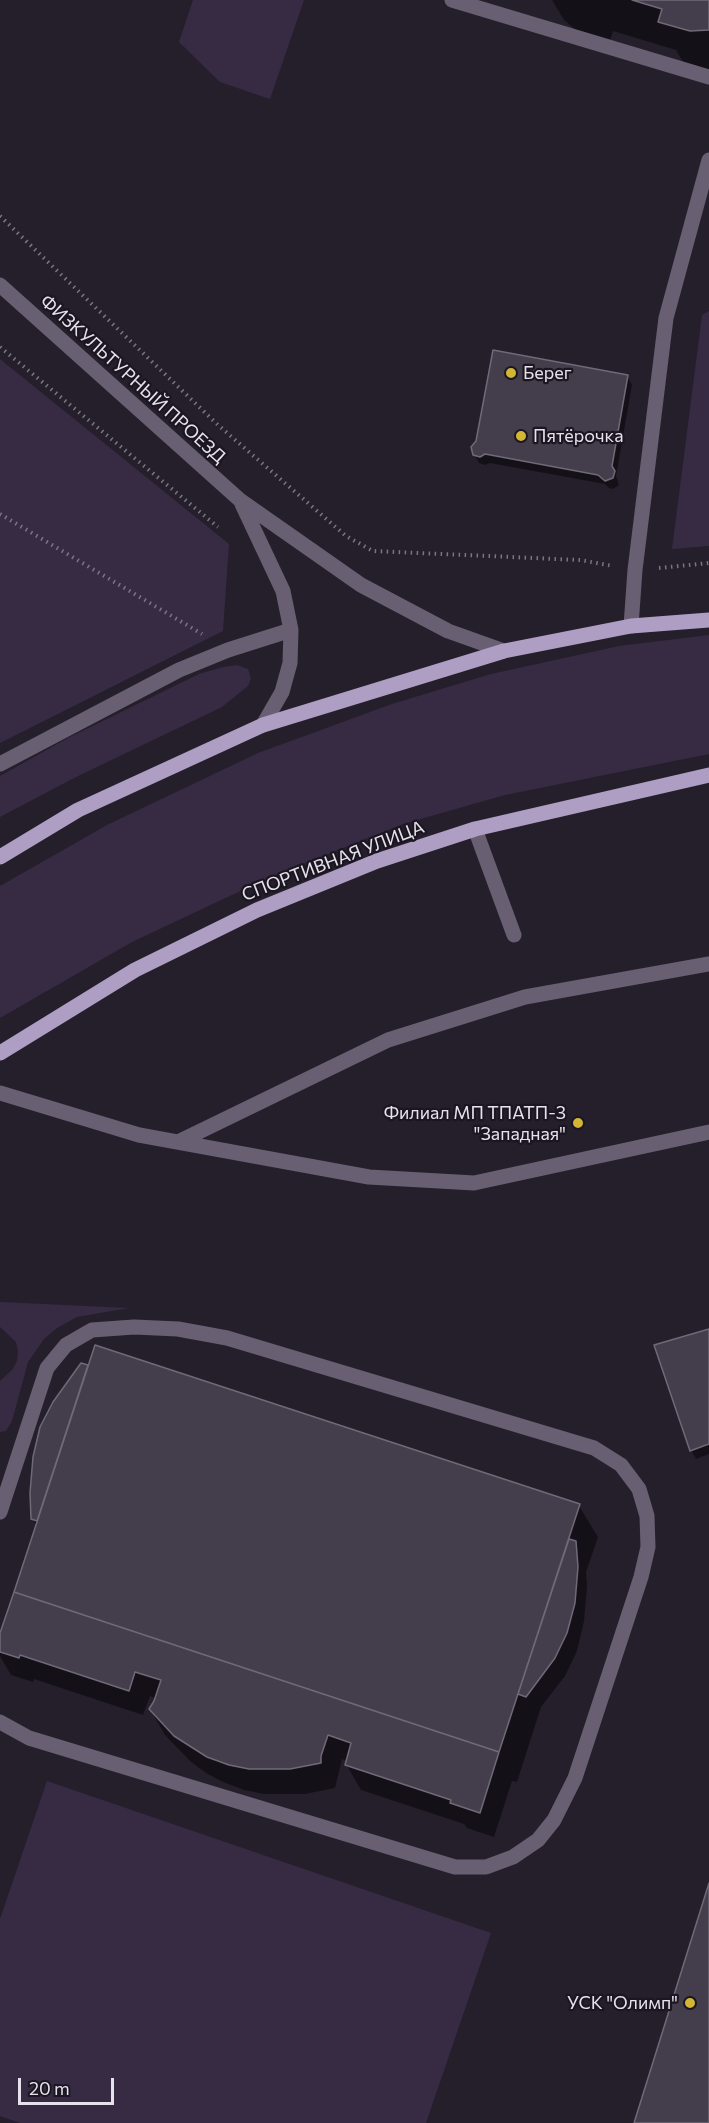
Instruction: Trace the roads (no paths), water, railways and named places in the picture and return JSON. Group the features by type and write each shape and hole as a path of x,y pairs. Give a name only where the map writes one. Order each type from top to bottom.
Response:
{"main road":[{"path":"0,857 78,810 263,725 504,651 631,626 709,620"},
{"name":"СПОРТИВНАЯ УЛИЦА","path":"0,1053 135,970 257,910 376,861 475,829 709,775"},
{"path":"0,1043 21,1039"}],"street":[{"path":"452,0 709,77"},
{"path":"631,626 635,570 666,318 709,160"},
{"name":"ФИЗКУЛЬТУРНЫЙ ПРОЕЗД","path":"0,285 241,501 361,585 448,631 504,651"},
{"path":"241,501 283,591 291,630 290,663 282,692 263,725"},
{"path":"0,764 179,670 228,650 291,630"},
{"path":"475,829 514,935"},
{"path":"178,1142 388,1040 525,997 709,964"},
{"path":"0,1093 139,1135 369,1177 474,1183 709,1132"},
{"path":"0,1512 5,1475 47,1368 66,1345 92,1330 134,1327 178,1329 227,1338 594,1448 621,1465 639,1489 647,1516 648,1547 641,1577 579,1767 565,1799 554,1820 538,1840 513,1857 486,1867 455,1867 444,1864 28,1738 0,1722"}],"place":[{"name":"Берег","path":"511,373"},
{"name":"Пятёрочка","path":"521,436"},
{"name":"Филиал МП ТПАТП-3 \"Западная\"","path":"578,1123"},
{"name":"УСК \"Олимп\"","path":"690,2003"}]}
